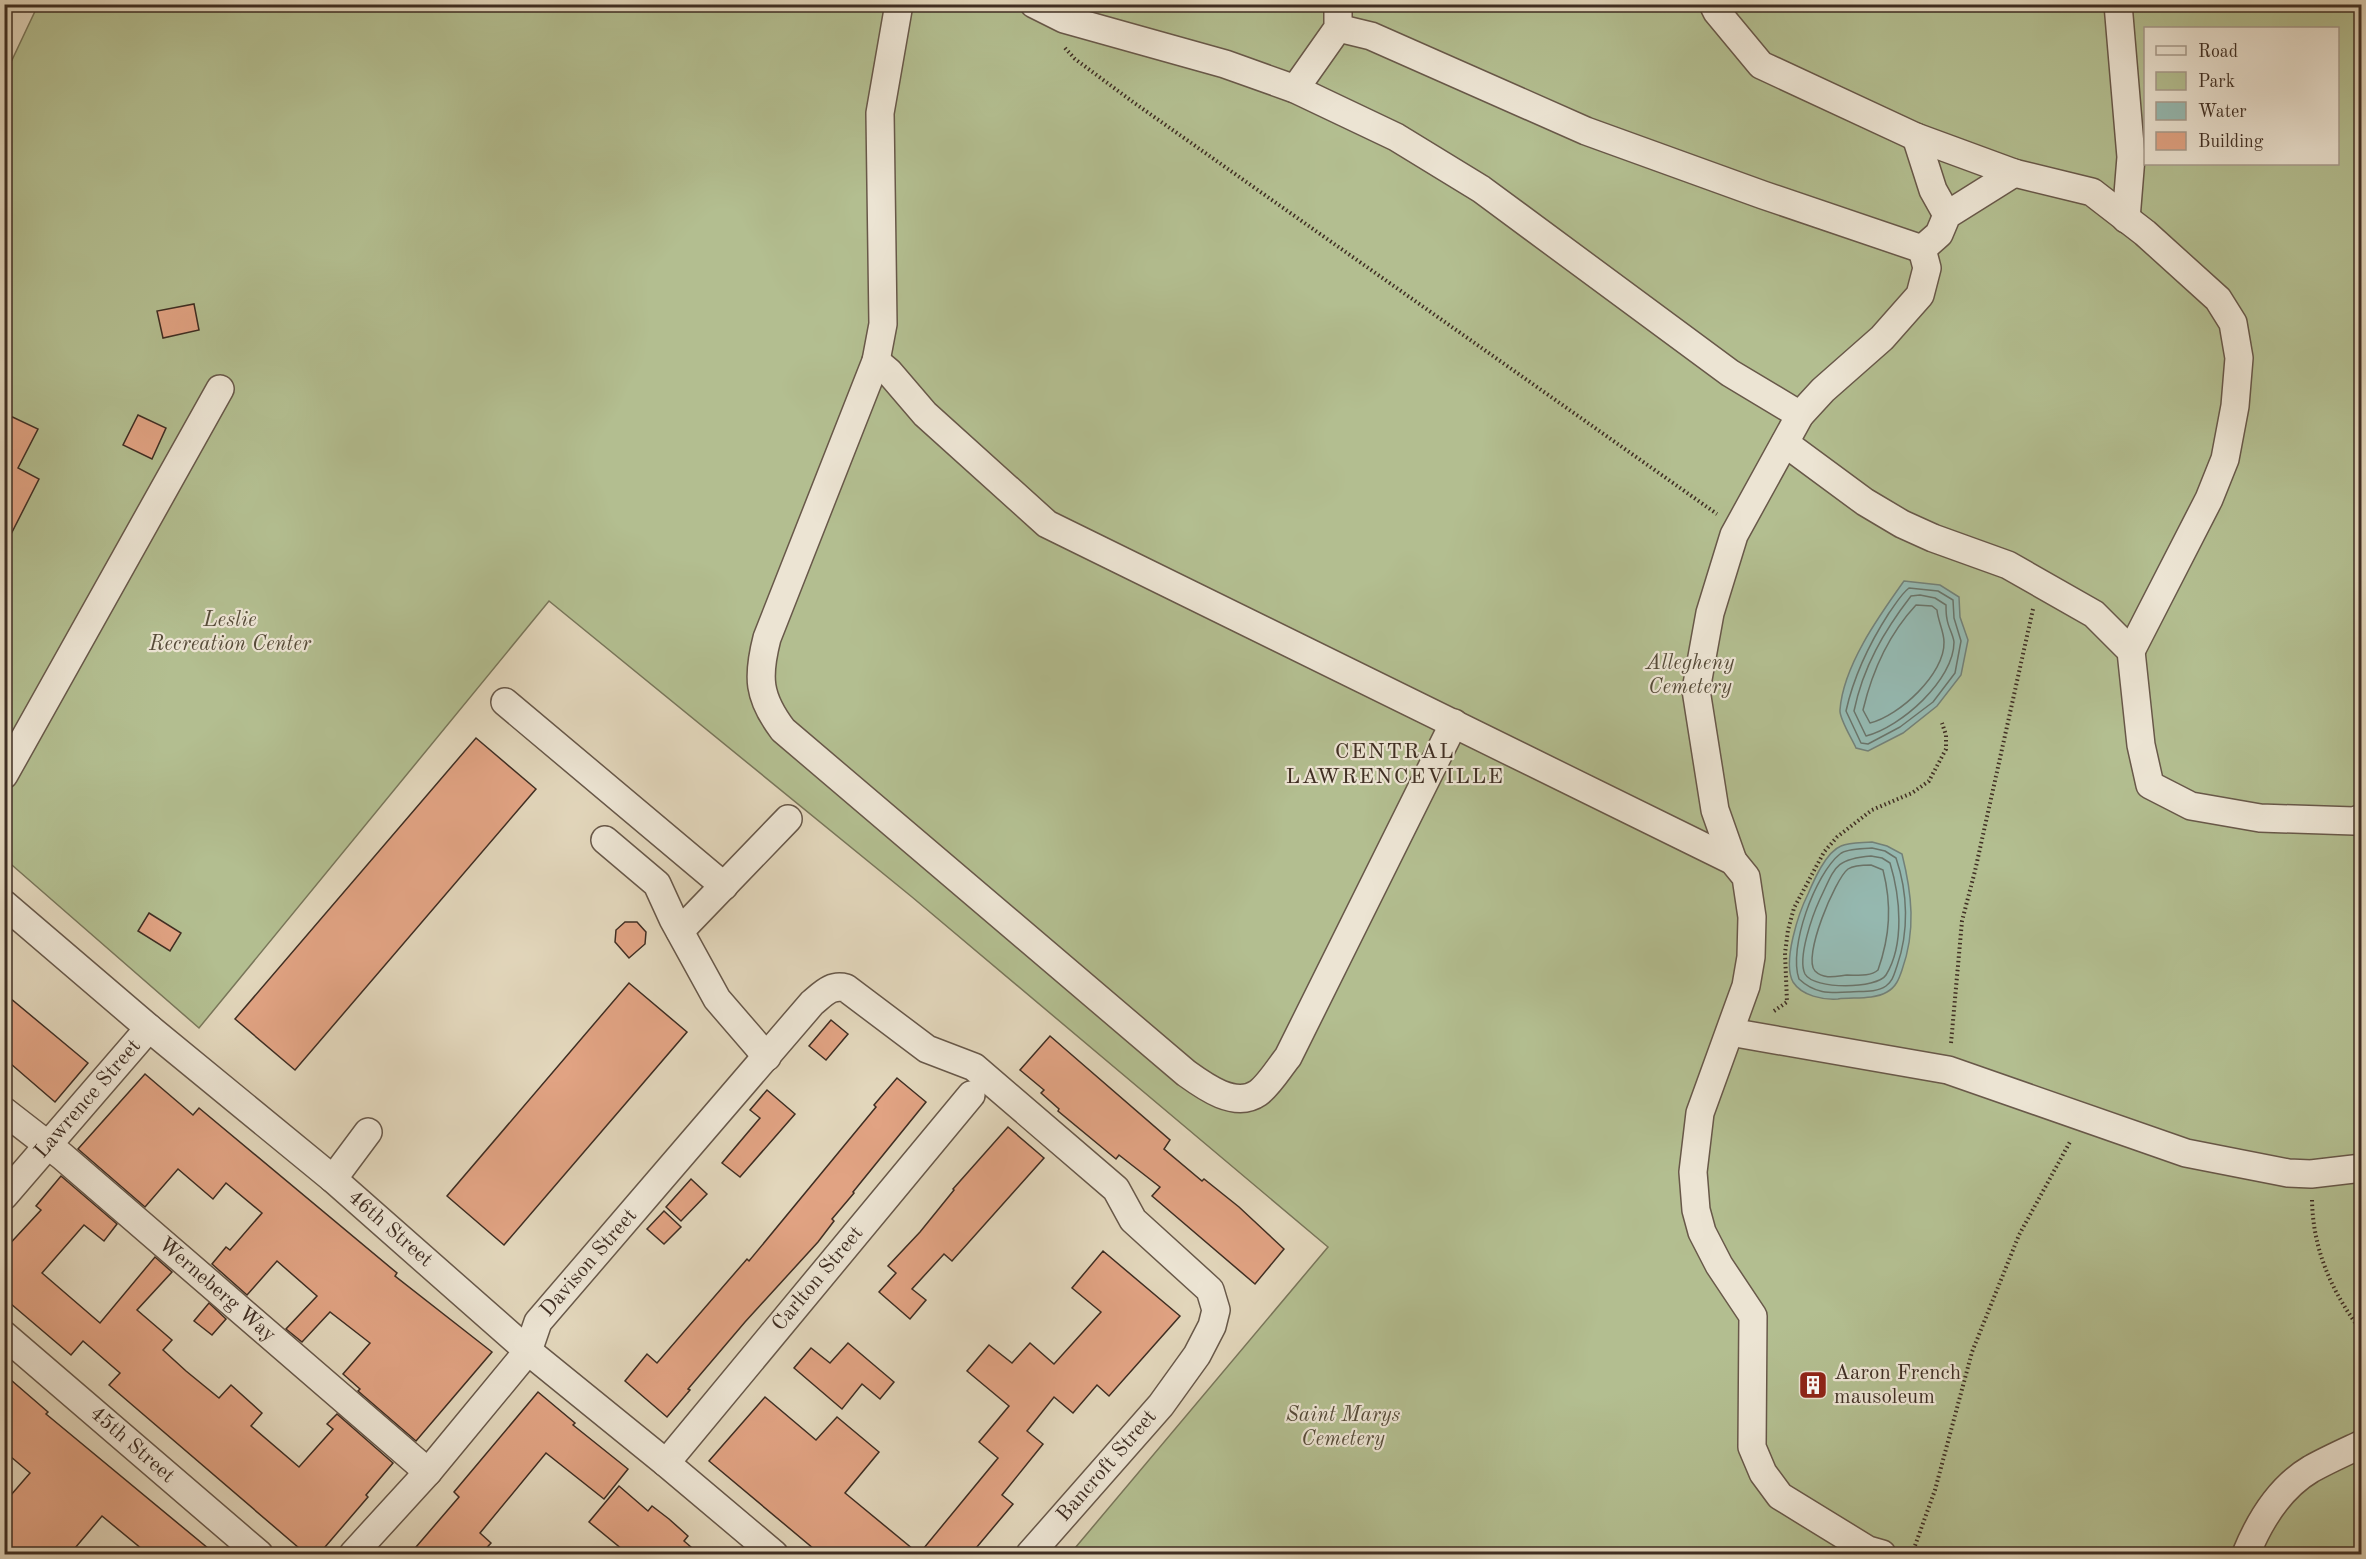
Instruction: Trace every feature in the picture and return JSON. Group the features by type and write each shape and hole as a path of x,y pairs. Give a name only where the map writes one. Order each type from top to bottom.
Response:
{"street":[{"path":"898,4 880,113 883,324 876,361 767,638 760,665 762,692 771,715 783,730 805,750 1177,1065 1206,1087 1234,1098 1248,1097 1258,1093 1288,1057 1454,723"},
{"path":"1034,4 1064,19 1225,64 1295,89 1396,137 1481,189 1730,373 1800,415"},
{"path":"1713,4 1717,12 1761,65 1916,137 2014,173 2092,192 2184,267 2218,299 2233,323 2239,358 2235,406 2225,459 2209,499 2131,651 2141,745 2150,784 2191,806 2260,818 2354,821 2361,818"},
{"path":"2118,4 2131,157 2126,219"},
{"path":"1295,89 1338,16 1371,36 1587,131 1763,195 1922,249"},
{"path":"1916,137 1933,190 1947,215"},
{"path":"1922,249 1939,234 1947,215 2014,173"},
{"path":"1882,1554 1868,1550 1780,1496 1763,1473 1752,1447 1753,1316 1719,1264 1702,1232 1696,1210 1693,1172 1700,1113 1746,987 1751,957 1752,917 1746,877 1733,861 1716,810 1696,690 1710,613 1734,535 1800,415 1823,390 1882,338 1920,296 1927,268 1922,249"},
{"path":"876,361 889,372 925,414 1047,524 1733,861"},
{"path":"4,775 220,389"},
{"path":"1785,443 1865,502 1902,524 1933,538 2008,565 2094,614 2131,651"},
{"path":"505,702 724,886"},
{"path":"680,931 788,819"},
{"path":"605,840 657,884 717,999 767,1057"},
{"name":"46th Street","path":"4,904 149,1028 333,1179 528,1351 774,1554"},
{"name":"Bancroft Street","path":"812,1003 829,989 839,986 846,988 927,1049 974,1067 1116,1189 1133,1220 1210,1290 1216,1310 1212,1326 1197,1355 1161,1405 1030,1554"},
{"name":"Davison Street","path":"353,1554 428,1472 528,1351 538,1322 812,1003"},
{"name":"Lawrence Street","path":"4,1196 149,1028"},
{"path":"1730,1032 1948,1070 2186,1153 2288,1173 2311,1174 2361,1168"},
{"name":"Carlton Street","path":"666,1463 970,1095"},
{"name":"Werneberg Way","path":"4,1110 48,1145 428,1472"},
{"path":"333,1179 368,1132"},
{"name":"45th Street","path":"4,1335 259,1554"},
{"path":"2246,1554 2257,1527 2277,1498 2309,1470 2361,1444"}],"path":[{"path":"1064,19 1066,50 1075,59 1289,213 1725,519 1734,535"},
{"path":"1948,1070 1962,921 1975,872 2038,583"},
{"path":"1770,1013 1787,1002 1785,952 1788,930 1794,908 1824,852 1837,837 1872,810 1912,793 1929,781 1946,749 1946,735 1942,723"},
{"path":"1912,1554 1935,1490 1972,1352 2019,1235 2083,1117"},
{"path":"2311,1174 2312,1215 2322,1262 2341,1304 2361,1332"}],"green space":[{"name":"Allegheny Cemetery","path":"38,5 2361,5 2361,1554 1070,1554 1328,1247 912,897 549,601 199,1028 5,859 4,77"}],"water":[{"path":"1904,581 1940,585 1959,597 1960,617 1968,640 1961,675 1937,706 1903,733 1868,751 1856,748 1840,714 1843,693 1855,659 1864,642"},
{"path":"1872,842 1887,846 1902,854 1910,898 1911,927 1900,977 1890,990 1882,995 1832,999 1807,994 1793,982 1789,962 1796,924 1804,902 1830,854 1848,844"}],"building":[{"path":"194,304 199,330 163,338 157,311"},
{"path":"4,413 38,429 18,468 39,479 4,548"},
{"path":"138,415 166,428 152,459 123,445"},
{"path":"476,738 536,789 295,1070 235,1019"},
{"path":"149,913 181,933 170,951 138,931"},
{"path":"625,922 637,922 646,932 645,944 629,958 615,942 616,930"},
{"path":"629,983 687,1032 504,1245 447,1196"},
{"path":"4,993 88,1063 55,1102 4,1058"},
{"path":"831,1020 848,1034 826,1060 809,1046"},
{"path":"1050,1036 1170,1140 1164,1149 1202,1181 1204,1179 1239,1207 1284,1249 1255,1284 1152,1196 1160,1187 1119,1155 1116,1159 1058,1111 1059,1109 1041,1093 1044,1090 1020,1070"},
{"path":"145,1074 193,1115 199,1108 397,1273 395,1276 492,1352 416,1441 358,1391 360,1389 343,1374 370,1343 330,1312 302,1342 286,1329 317,1296 277,1261 247,1295 212,1264 226,1247 230,1250 262,1213 226,1183 213,1199 178,1169 145,1207 78,1149"},
{"path":"897,1078 926,1102 832,1219 834,1221 818,1242 745,1322 667,1417 625,1381 647,1354 657,1363 747,1259 749,1261 876,1107 874,1105"},
{"path":"767,1090 795,1114 740,1177 722,1163 760,1118 750,1110"},
{"path":"1008,1127 1044,1158 952,1261 944,1254 912,1289 926,1300 910,1319 879,1292 896,1273 888,1266 920,1232 953,1189"},
{"path":"61,1176 117,1224 104,1241 84,1225 42,1273 100,1323 155,1257 172,1272 137,1310 172,1340 163,1350 186,1371 219,1398 231,1385 262,1413 251,1426 299,1467 333,1429 327,1424 337,1414 393,1463 366,1495 368,1497 319,1554 306,1554 109,1385 120,1373 83,1341 71,1355 4,1298 4,1250 41,1210 36,1206"},
{"path":"691,1179 707,1194 681,1221 666,1207"},
{"path":"664,1211 681,1227 664,1244 647,1229"},
{"path":"1103,1251 1180,1316 1109,1396 1097,1385 1073,1413 1054,1397 1027,1431 1043,1444 1002,1495 1013,1504 971,1554 919,1554 998,1458 979,1442 1009,1406 967,1371 989,1345 1012,1363 1030,1343 1054,1364 1101,1312 1072,1288"},
{"path":"209,1303 226,1319 212,1335 194,1321"},
{"path":"848,1343 894,1382 880,1399 862,1384 842,1409 794,1368 811,1348 830,1363"},
{"path":"4,1374 48,1412 46,1414 215,1554 148,1554 102,1516 70,1554 4,1554 4,1503 30,1473 4,1451"},
{"path":"538,1392 575,1423 573,1425 628,1469 604,1499 546,1453 480,1533 491,1543 481,1554 410,1554 459,1497 454,1492"},
{"path":"765,1397 816,1440 837,1417 879,1452 845,1493 919,1554 820,1554 709,1461"},
{"path":"619,1486 648,1511 652,1506 669,1519 688,1536 684,1541 699,1554 628,1554 589,1522"}],"place":[{"name":"Aaron French mausoleum","path":"1813,1385"}],"district":[{"name":"CENTRAL LAWRENCEVILLE","path":"1395,764"}],"park label":[{"name":"Leslie Recreation Center","path":"230,632"},
{"name":"Saint Marys Cemetery","path":"1343,1427"}]}
